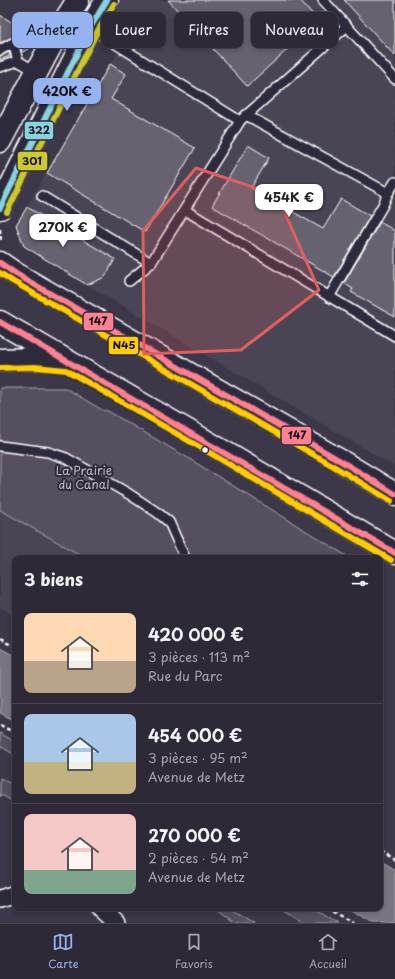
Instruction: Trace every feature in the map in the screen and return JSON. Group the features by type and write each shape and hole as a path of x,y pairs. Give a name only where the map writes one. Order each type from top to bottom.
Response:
{"main road":[{"path":"0,141 59,30 78,0"},
{"path":"93,23 107,0"},
{"path":"0,208 80,48"},
{"path":"1,254 16,274 339,460 395,494"},
{"path":"0,322 395,553"},
{"path":"0,360 35,359 68,362"}],"street":[{"path":"0,899 12,895"},
{"path":"103,911 116,923"}],"lane":[{"path":"323,0 395,79"},
{"path":"129,281 151,263 243,118 347,26"},
{"path":"93,30 243,118 388,193"},
{"path":"0,50 13,43 18,61 37,72"},
{"path":"0,67 18,61"},
{"path":"329,297 395,182"},
{"path":"42,196 151,263"},
{"path":"185,210 395,336"},
{"path":"0,446 48,452 66,458 129,494 169,522 185,555"}],"path":[{"path":"0,228 1,254"},
{"path":"0,639 12,645"},
{"path":"0,725 12,731"},
{"path":"383,853 395,860"},
{"path":"331,911 353,923"}],"highlighted area":[{"path":"196,168 277,195 319,290 241,350 144,354 143,231"}],"shaded area":[{"path":"121,0 395,0 395,467 87,285 24,246 16,225 120,48 166,48 166,12 114,11"},
{"path":"0,510 81,555 12,555 12,614 0,607"},
{"path":"0,648 12,654 12,719 0,713"},
{"path":"383,863 395,870 395,923 374,923 352,911 383,911"}],"green space":[{"name":"La Prairie du Canal","path":"0,388 65,388 188,458 345,555 81,555 0,510"},
{"path":"0,733 12,740 12,753 0,746"},
{"path":"0,778 12,784 12,801 2,795 0,797"},
{"path":"220,911 234,911 254,923 235,923"},
{"path":"286,911 317,911 338,923 305,923"}],"building":[{"path":"168,0 300,0 311,12 251,12 251,48 289,48 247,86 212,48 243,48 243,12 179,12"},
{"path":"344,0 395,0 395,56"},
{"path":"0,15 12,22 12,38 0,43"},
{"path":"21,48 30,48 29,49 22,52"},
{"path":"9,52 10,56 0,60 0,56"},
{"path":"110,64 126,74 111,99 195,148 145,232 47,173"},
{"path":"248,145 269,158 251,188 323,229 341,199 370,216 334,277 212,206"},
{"path":"27,207 115,259 105,277 87,285 24,246 16,225"},
{"path":"380,222 395,231 395,317 351,292 353,289 344,283"}],"transit line":[{"name":"322","path":"0,208 90,28 107,0"},
{"name":"301","path":"7,212 97,32 114,4"},
{"name":"147","path":"0,263 16,274 339,460 395,494"},
{"name":"N45","path":"0,273 391,501"},
{"name":"147","path":"0,322 395,553"},
{"name":"N45","path":"0,368 35,367 66,370 383,555"},
{"name":"N45","path":"383,555 391,560"}]}
